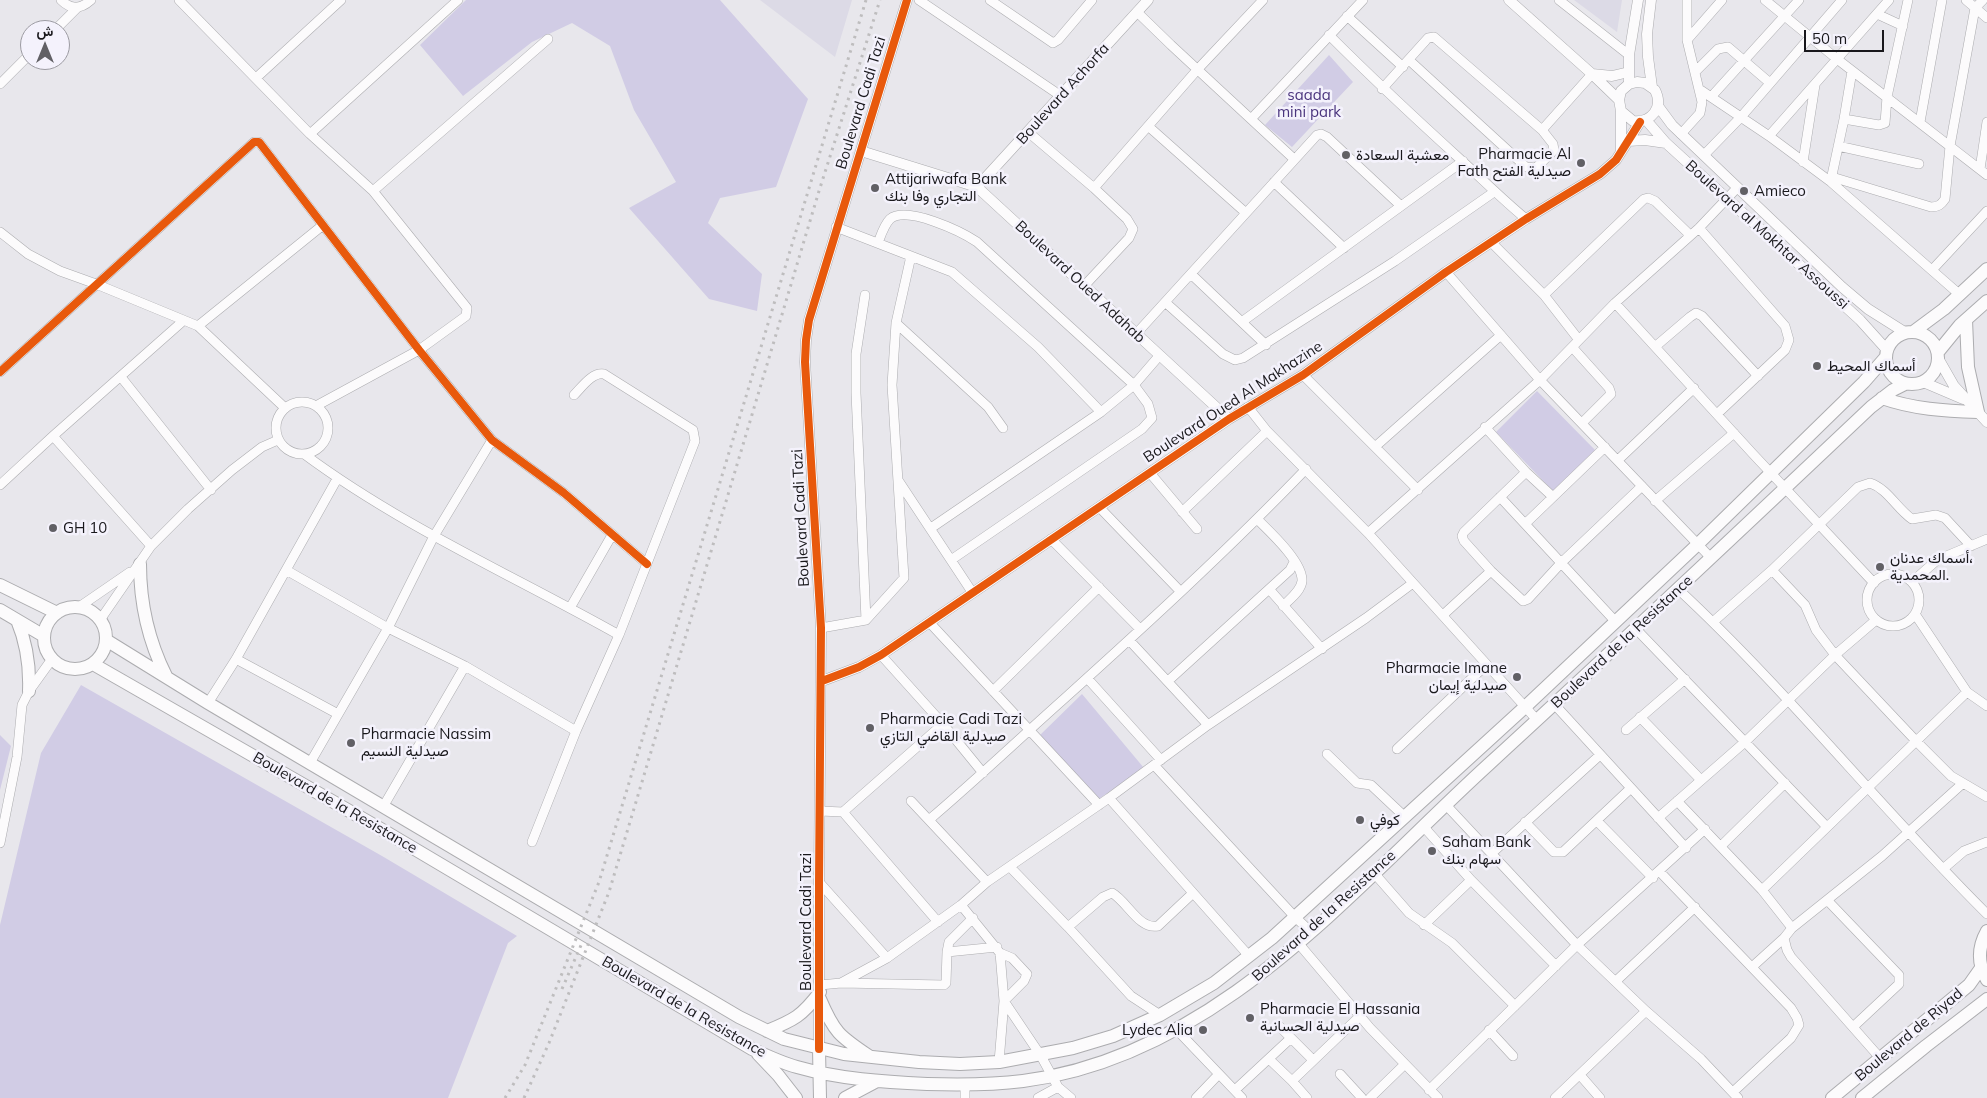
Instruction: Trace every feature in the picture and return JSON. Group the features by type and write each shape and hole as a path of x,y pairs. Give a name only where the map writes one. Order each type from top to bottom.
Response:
{"main road":[{"path":"1987,268 1944,309 1910,332 1891,342 1886,354 1891,374 1905,384 1923,382 1934,372 1938,355 1949,338 1987,301"},
{"path":"1882,398 1900,405 1926,409 1978,412 1968,367 1966,320"},
{"path":"1910,332 1922,334 1929,338 1938,355"},
{"name":"Boulevard de la Resistance","path":"106,640 310,764 739,1017 784,1039 819,1049 871,1058 960,1064 999,1062 1041,1056 1113,1036 1160,1014 1214,983 1249,956 1525,707 1698,545 1864,382 1886,354"},
{"name":"Boulevard de la Resistance","path":"93,664 395,837 752,1049 796,1067 820,1072 965,1092 1025,1081 1054,1081 1132,1050 1176,1029 1245,987 1299,944 1882,398 1905,384"},
{"path":"138,565 144,616 153,647 166,676"},
{"path":"0,585 57,613"},
{"path":"79,608 94,614 100,620 105,630 106,640 100,657 93,664 85,668 67,668 52,659 47,652 44,636 46,627 57,613 64,609 79,608"},
{"path":"0,610 44,636"},
{"path":"18,620 28,655 29,691"},
{"path":"1984,974 1980,948 1987,931"},
{"name":"Boulevard de Riyad","path":"1832,1098 1984,974"},
{"path":"767,1031 798,1017 806,1011 820,992"},
{"path":"820,992 836,1031 846,1041 871,1058"},
{"name":"Boulevard de Riyad","path":"1862,1098 1987,999"},
{"path":"752,1049 778,1075 796,1098"},
{"name":"Boulevard Cadi Tazi","path":"819,1049 820,1098"},
{"path":"845,1098 877,1080"}],"street":[{"path":"62,0 66,5 85,4"},
{"path":"179,0 310,134 373,191 467,308 466,316 419,350 316,406"},
{"path":"256,78 341,0"},
{"path":"310,134 458,0"},
{"name":"Boulevard Cadi Tazi","path":"819,1049 822,681 821,628 805,362 806,340 809,320 836,227 907,0"},
{"path":"919,0 1061,96"},
{"path":"990,0 1053,43 1058,40 1092,0"},
{"name":"Boulevard Achorfa","path":"977,186 1148,0"},
{"path":"1094,188 1198,70 1263,0"},
{"path":"1251,119 1363,0"},
{"path":"1509,0 1592,74 1618,100 1621,112 1621,153"},
{"path":"1559,0 1629,55"},
{"path":"1629,84 1629,55 1638,0"},
{"path":"1651,0 1647,34 1652,87"},
{"path":"1681,134 1700,113 1702,102 1687,40 1687,0"},
{"path":"1687,40 1722,0"},
{"path":"1765,0 1837,60 1984,172"},
{"path":"1711,97 1746,61 1799,0"},
{"path":"1704,155 1741,117 1842,0"},
{"path":"1769,136 1889,0"},
{"path":"1844,119 1882,125 1885,123 1888,98 1908,0"},
{"path":"1920,122 1942,0"},
{"path":"1966,0 1987,18"},
{"path":"1831,179 1931,207 1938,207 1945,199 1950,146 1975,8 1983,0"},
{"path":"67,20 85,4"},
{"path":"1137,12 1294,159"},
{"path":"1877,14 1903,26"},
{"path":"1347,16 1406,63 1523,165 1529,168 1536,168 1554,150 1553,144 1542,130 1434,37 1428,38 1406,63 1382,89"},
{"path":"1329,35 1382,89 1526,219"},
{"path":"373,191 548,39"},
{"path":"1695,72 1722,47 1728,47 1770,83"},
{"path":"0,84 20,64"},
{"path":"1831,179 1852,71"},
{"path":"1592,74 1612,76 1629,72"},
{"path":"1542,130 1592,74"},
{"path":"1618,100 1622,91 1629,84 1637,82 1645,83 1652,87 1657,94 1658,106 1654,115 1643,121 1633,121 1621,112"},
{"path":"1803,162 1815,84"},
{"path":"1699,89 1769,136 1803,162 1831,179 1960,294"},
{"name":"Boulevard al Mokhtar Assoussi","path":"1658,106 1681,134 1868,309 1910,332"},
{"name":"Boulevard al Mokhtar Assoussi","path":"1643,121 1860,320 1886,354"},
{"name":"Boulevard Oued Al Makhazine","path":"822,681 859,668 881,655 1229,419 1303,375 1446,272 1526,219 1600,174 1621,153 1643,121"},
{"path":"1984,172 1987,122"},
{"path":"1148,126 1246,213"},
{"path":"1028,132 1094,188 1127,219 1133,229 1129,238 1085,285"},
{"path":"1136,334 1317,135 1324,134 1401,206"},
{"path":"1628,141 1645,140 1666,143"},
{"path":"0,372 254,142 259,142 419,350 492,440 564,493 647,564"},
{"path":"1838,146 1919,164"},
{"name":"Boulevard Oued Adahab","path":"861,151 977,186 1229,419"},
{"path":"1243,321 1463,161"},
{"path":"1274,182 1344,248"},
{"path":"1368,533 1540,380 1615,303 1699,228 1737,188"},
{"path":"1165,302 1229,358 1236,360 1243,358 1395,261 1494,192"},
{"path":"1544,296 1644,199 1648,198 1655,202 1690,235"},
{"path":"1932,270 1987,211"},
{"path":"878,243 885,227 896,216 918,217 964,234 977,242 1134,385 1148,404 1152,418 1142,429 951,560"},
{"path":"198,326 323,224"},
{"path":"836,227 911,256 943,266 952,272 1038,347 1101,412"},
{"path":"1699,228 1785,326 1789,333 1789,340 1785,350 1717,414"},
{"path":"0,232 28,254 60,271 198,326 285,408"},
{"path":"1491,242 1544,296 1579,340"},
{"path":"821,628 866,620 904,578 892,385 896,323 911,256"},
{"path":"1446,272 1540,380 1710,558"},
{"path":"1191,274 1243,321 1266,345"},
{"path":"866,295 856,354 856,393 866,620"},
{"path":"1615,303 1818,525 1874,583"},
{"path":"1656,346 1696,313 1702,316 1758,376"},
{"path":"0,485 184,321"},
{"path":"896,323 988,407 1002,428"},
{"path":"1376,446 1501,334"},
{"path":"1573,348 1609,388 1611,394 1582,423"},
{"path":"1938,355 1954,386 1987,422"},
{"path":"931,528 1101,412 1134,385 1159,356"},
{"path":"532,842 576,731 619,635 695,441 693,430 604,374 594,375 574,395"},
{"path":"1303,375 1418,490"},
{"path":"121,377 211,490"},
{"path":"1923,382 1966,400"},
{"path":"1618,460 1694,388"},
{"path":"297,403 316,406 327,420 328,428 322,445 312,452 304,454 295,453 284,447 278,440 276,424 279,415 285,408 297,403"},
{"path":"1248,407 1267,431 1368,533 1537,720"},
{"path":"1485,427 1526,472 1553,497"},
{"path":"1182,512 1267,431"},
{"path":"1655,501 1734,433"},
{"path":"53,436 151,546"},
{"path":"100,620 151,546 188,509 251,455 262,447 278,440"},
{"path":"310,764 388,628 434,536 492,440"},
{"path":"1526,523 1605,446"},
{"path":"304,454 336,479 434,536 619,635"},
{"path":"930,819 1140,630 1257,520 1306,469"},
{"path":"1526,472 1462,536 1464,541 1491,571 1523,601 1528,599 1562,562 1642,486"},
{"path":"1150,473 1197,529"},
{"path":"208,703 236,659 336,479"},
{"path":"898,479 972,592"},
{"path":"1714,621 1772,570 1858,487 1870,483 1881,489 1912,519 1936,515 1945,518 1971,546"},
{"path":"1500,497 1615,621"},
{"path":"1099,507 1180,591"},
{"path":"1257,520 1289,552 1301,575 1302,582 1299,589 1283,606"},
{"path":"570,608 612,535"},
{"path":"1051,539 1140,630"},
{"path":"1912,582 1937,560 1987,539"},
{"path":"1168,681 1290,570 1294,562"},
{"path":"79,608 138,565"},
{"path":"286,570 388,628 465,666 576,731"},
{"path":"1772,570 1805,605 1816,630 1835,655 1917,742 1951,776 1962,784 1986,795"},
{"path":"1443,615 1491,571"},
{"path":"1893,574 1904,577 1912,582 1918,592 1919,601 1915,614 1909,621 1891,626 1876,620 1870,612 1867,599 1869,590 1874,583 1884,576 1893,574"},
{"path":"820,992 887,958 962,905 987,882 1109,798 1208,725 1322,649 1413,583"},
{"path":"993,690 1099,587"},
{"path":"1269,589 1322,649"},
{"path":"1678,589 1714,621 1870,788 1908,833 1987,914"},
{"path":"1915,614 1967,692 1987,706"},
{"path":"1658,818 1746,742 1788,699 1876,620"},
{"path":"930,622 1099,805"},
{"path":"1636,629 1827,827"},
{"path":"1129,640 1208,725"},
{"path":"881,655 943,724 983,773"},
{"path":"0,844 17,757 22,705 29,691 52,659"},
{"path":"236,659 338,714"},
{"path":"1398,749 1486,665"},
{"path":"383,807 465,666"},
{"path":"1086,678 1157,763 1294,916 1311,932"},
{"path":"1626,730 1685,679"},
{"path":"1762,890 1870,788 1967,692"},
{"path":"1555,705 1686,848"},
{"path":"1640,718 1701,780"},
{"path":"820,811 843,812 943,724"},
{"path":"1328,754 1357,783 1371,786 1405,816"},
{"path":"1492,853 1600,755"},
{"path":"1721,846 1785,783"},
{"path":"1752,967 1784,938 1792,928 1828,901 1962,784"},
{"path":"1525,822 1550,848 1558,853 1567,850 1630,788"},
{"path":"1109,798 1192,894 1249,956"},
{"path":"911,801 930,819 987,882"},
{"path":"1677,801 1762,890 1792,928"},
{"path":"1446,805 1577,945 1736,1095 1791,1038 1799,1025 1798,1018 1791,1008 1695,907 1656,875 1597,821"},
{"path":"843,812 938,922"},
{"path":"1423,826 1471,880 1556,966"},
{"path":"1429,1090 1577,945 1705,829"},
{"path":"1943,869 1964,851 1987,842"},
{"path":"1010,867 1131,996 1160,1014"},
{"path":"1374,873 1409,912 1424,925 1452,943 1515,1006"},
{"path":"1424,925 1471,880"},
{"path":"819,882 887,958"},
{"path":"1068,927 1103,897 1112,893 1120,898 1146,925 1158,926 1192,894"},
{"path":"1828,901 1899,975 1899,984 1853,1027"},
{"path":"962,905 998,950 1012,958 1027,974 1024,981 1004,1001"},
{"path":"1616,981 1695,907"},
{"path":"841,983 944,985 946,983 949,942 973,918"},
{"path":"1784,938 1791,957 1881,1059"},
{"path":"1299,944 1404,1065 1438,1098"},
{"path":"947,952 998,950"},
{"path":"998,950 1004,1001 999,1062"},
{"path":"1004,1001 1041,1056 1054,1081 1071,1098"},
{"path":"1555,1098 1646,1011"},
{"path":"1292,1080 1360,1016"},
{"path":"1278,1025 1313,1060"},
{"path":"1176,1029 1242,1098"},
{"path":"1490,1030 1513,1056"},
{"path":"1235,1090 1270,1060 1291,1038"},
{"path":"1270,1060 1292,1080 1307,1098"},
{"path":"1370,1098 1404,1065"},
{"path":"1196,1098 1219,1074"},
{"path":"1340,1074 1362,1098"},
{"path":"1580,1075 1600,1098"},
{"path":"1038,1098 1054,1081"}],"shaded area":[{"path":"760,0 852,0 835,57"},
{"path":"1574,0 1622,0 1617,32"}],"green space":[{"path":"466,0 720,0 808,99 776,187 720,198 708,223 762,274 757,311 709,299 629,208 676,182 634,110 610,46 572,23 532,42 463,96 420,45"},
{"name":"saada mini park","path":"1329,55 1353,82 1292,147 1265,125"},
{"path":"1537,391 1595,450 1553,491 1496,432"},
{"path":"81,685 382,856 517,936 508,943 448,1098 0,1098 0,925 41,753"},
{"path":"1082,694 1144,768 1096,801 1039,736"},
{"path":"0,735 11,746 0,790"}],"railway":[{"path":"505,1098 525,1065 599,882 866,0"},
{"path":"524,1098 549,1043 609,892 819,191 880,0"},
{"path":"562,989 582,943"}],"cycle path":[{"path":"819,1049 821,628 805,362 806,340 809,320 907,0"},
{"path":"822,681 859,667 881,655 1229,419 1303,375 1446,272 1526,219 1600,174 1616,160 1640,122"},
{"path":"0,372 254,142 259,142 419,350 492,440 564,493 647,564"}],"place":[{"name":"معشبة السعادة","path":"1346,155"},
{"name":"Pharmacie Al Fath صيدلية الفتح","path":"1581,163"},
{"name":"Attijariwafa Bank التجاري وفا بنك","path":"875,188"},
{"name":"Amieco","path":"1744,191"},
{"name":"أسماك المحيط","path":"1817,366"},
{"name":"GH 10","path":"53,528"},
{"name":"أسماك عدنان، المحمدية.","path":"1880,567"},
{"name":"Pharmacie Imane صيدلية إيمان","path":"1517,677"},
{"name":"Pharmacie Cadi Tazi صيدلية القاضي التازي","path":"870,728"},
{"name":"Pharmacie Nassim صيدلية النسيم","path":"351,743"},
{"name":"كوفي","path":"1360,820"},
{"name":"Saham Bank سهام بنك","path":"1432,851"},
{"name":"Pharmacie El Hassania صيدلية الحسانية","path":"1250,1018"},
{"name":"Lydec Alia","path":"1203,1030"}]}
